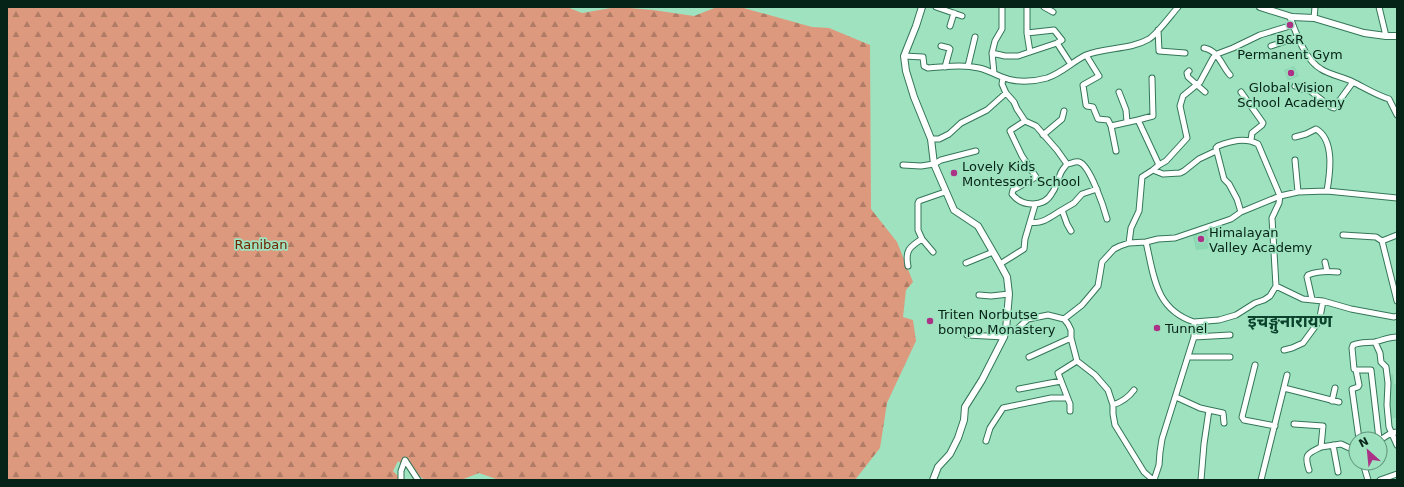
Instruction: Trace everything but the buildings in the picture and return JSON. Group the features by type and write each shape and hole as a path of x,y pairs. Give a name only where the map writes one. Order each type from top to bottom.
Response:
{"street":[{"path":"922,7 904,56 906,71 914,97 931,139 934,164 954,210 978,226 1000,264 1007,277 1009,294 1004,337 982,380 965,407 964,420 955,444 950,454 938,467 933,480"},
{"path":"936,7 962,16"},
{"path":"994,73 992,53 995,40 1002,29 1002,7"},
{"path":"1027,7 1027,33 1030,52"},
{"path":"1044,7 1053,12"},
{"path":"904,56 923,57 924,66 928,68 954,65 968,66 994,73 1003,78 1030,82 1047,78 1067,68 1070,63 1086,54 1134,45 1150,39 1178,7"},
{"path":"1260,7 1280,10 1290,17 1314,18 1364,33 1397,36"},
{"path":"1314,18 1315,7"},
{"path":"1379,7 1386,36"},
{"path":"950,26 954,13"},
{"path":"1290,17 1298,37 1310,57 1321,69 1353,82 1374,94 1389,99 1396,113"},
{"path":"1129,243 1131,228 1139,210 1142,177 1166,161 1187,138 1180,106 1183,96 1200,82 1213,58 1217,54 1260,35 1293,25"},
{"path":"992,53 1005,56 1018,56 1062,40 1054,30 1027,33"},
{"path":"1158,30 1159,51 1185,53"},
{"path":"968,66 975,37"},
{"path":"1271,46 1298,37"},
{"path":"1057,43 1070,63"},
{"path":"941,46 950,49 946,67"},
{"path":"1204,48 1210,49 1217,54 1230,75"},
{"path":"1086,54 1099,76 1083,85 1086,104 1093,107 1098,119 1107,120 1111,126 1116,151"},
{"path":"1189,71 1187,75 1206,92"},
{"path":"1003,78 1002,84 1006,93 1014,102 1025,121 1036,126 1067,164"},
{"path":"1111,126 1153,116 1152,78"},
{"path":"1295,86 1309,90 1334,108 1353,82"},
{"path":"1119,92 1126,110 1127,122"},
{"path":"1241,92 1263,123 1262,126 1252,133 1251,140"},
{"path":"931,139 939,139 949,134 961,123 987,110 1006,93"},
{"path":"1043,135 1062,119 1064,111"},
{"path":"1138,120 1159,165"},
{"path":"1025,121 1010,131 1022,156 1036,177 1013,190 1012,194 1015,199 1024,203 1035,205 1052,195 1060,174 1067,164 1077,162 1081,163 1085,167 1097,189 1107,219"},
{"path":"1295,137 1316,129 1320,131 1327,141 1331,166 1327,191"},
{"path":"1146,242 1157,290 1170,308 1183,318 1194,322 1219,320 1236,315 1255,303 1270,296 1276,286 1272,218 1279,203 1280,196 1258,144 1251,140 1237,140 1218,146 1216,151 1180,173 1163,174 1153,170"},
{"path":"903,165 921,166 934,164 941,160 976,151"},
{"path":"1216,151 1224,179 1230,184 1241,212"},
{"path":"1295,160 1298,192"},
{"path":"1031,222 1036,224 1074,203 1082,194 1097,189"},
{"path":"1064,319 1082,305 1098,286 1102,262 1114,249 1129,243 1175,238 1230,219 1241,212 1280,196 1298,192 1327,191 1397,198"},
{"path":"933,252 922,239 918,226 918,203 919,201 945,192"},
{"path":"1000,264 1024,249 1025,239 1035,205"},
{"path":"1062,210 1071,231"},
{"path":"1343,236 1376,238 1382,241 1397,235"},
{"path":"908,266 906,257 908,252 913,245 922,239"},
{"path":"1382,241 1397,301"},
{"path":"966,263 993,252"},
{"path":"1325,262 1327,271"},
{"path":"1312,299 1307,276 1315,272 1338,272"},
{"path":"1276,286 1303,299 1324,301 1352,310 1394,317 1397,316"},
{"path":"979,295 991,296 1009,294"},
{"path":"1284,350 1304,343 1317,324 1324,301"},
{"path":"1006,330 1016,330 1028,319 1048,315 1064,319 1071,330 1071,338 1077,361 1095,375 1108,390 1113,405 1112,414 1115,425 1144,472 1153,480 1159,465 1162,440 1194,337 1194,322"},
{"path":"967,335 1004,337"},
{"path":"1194,337 1230,335"},
{"path":"1358,431 1352,389 1359,384 1356,370 1354,369 1353,345 1397,337"},
{"path":"1028,357 1071,338"},
{"path":"1375,342 1380,353 1381,362 1386,367 1387,405 1391,433 1397,445"},
{"path":"1188,357 1230,357"},
{"path":"1070,411 1058,372 1077,361"},
{"path":"1255,365 1242,417 1244,420 1275,426"},
{"path":"1356,370 1371,370 1379,431"},
{"path":"1261,480 1287,375"},
{"path":"1019,389 1061,381"},
{"path":"1284,388 1339,402"},
{"path":"1332,401 1335,388"},
{"path":"1113,405 1122,402 1134,390"},
{"path":"1176,397 1200,408 1223,413 1224,423"},
{"path":"986,441 990,428 1003,408 1052,398 1067,398"},
{"path":"1201,480 1209,410"},
{"path":"1294,424 1323,426 1321,447"},
{"path":"1388,436 1391,433 1397,432"},
{"path":"1309,470 1306,458 1307,454 1310,452 1321,447 1341,444 1348,447"},
{"path":"1333,446 1338,472"},
{"path":"402,480 401,471 405,460 418,480"},
{"path":"1380,480 1397,474"}],"shaded area":[{"name":"Global Vision School Academy","path":"1294,66 1299,76 1288,81 1284,70"},
{"name":"Himalayan Valley Academy","path":"1206,229 1210,245 1207,249 1196,250 1192,232"},
{"path":"1393,374 1394,384 1397,385 1397,418 1389,418 1387,376"}],"green space":[{"name":"Raniban","path":"7,7 567,7 582,13 617,7 694,16 717,7 740,7 812,27 829,28 870,45 871,209 897,242 913,282 906,290 903,317 913,320 916,341 887,403 880,448 855,480 499,480 479,473 461,480 425,480 398,461 393,471 402,480 7,480"}],"place":[{"name":"B&R Permanent Gym","path":"1290,25"},
{"name":"Global Vision School Academy","path":"1291,73"},
{"name":"Lovely Kids Montessori School","path":"954,173"},
{"name":"Himalayan Valley Academy","path":"1201,239"},
{"name":"Triten Norbutse bompo Monastery","path":"930,321"},
{"name":"Tunnel","path":"1157,328"}],"district":[{"name":"इचङ्गुनारायण","path":"1290,321"}]}
